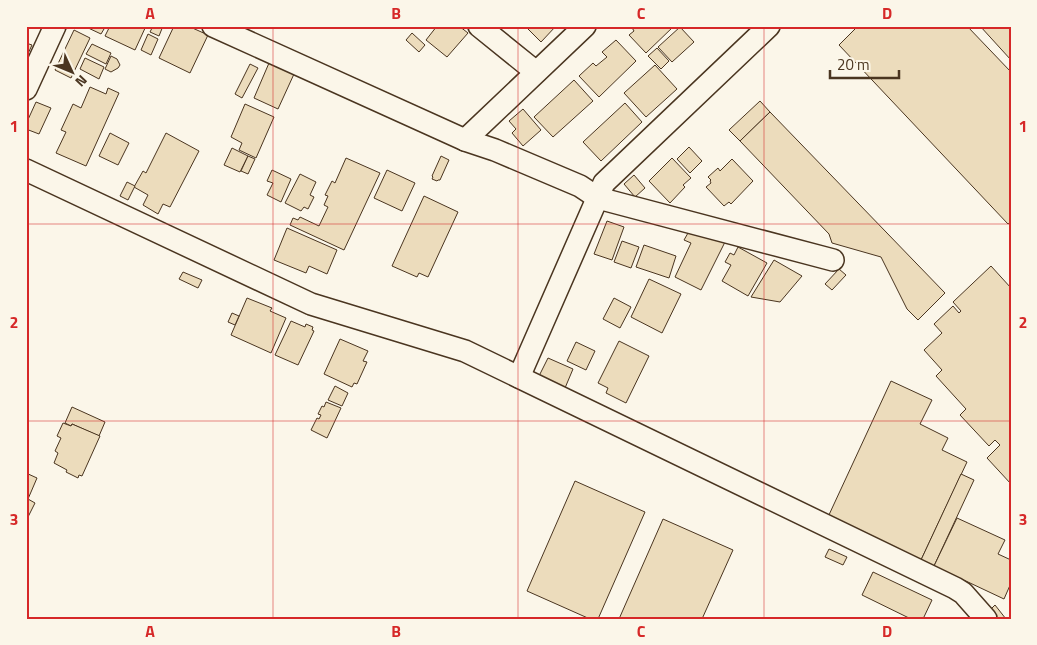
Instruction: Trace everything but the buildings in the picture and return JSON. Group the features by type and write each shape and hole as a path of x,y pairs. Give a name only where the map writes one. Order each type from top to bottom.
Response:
{"street":[{"path":"26,89 55,26"},
{"path":"213,26 465,140 495,150 580,186 598,198 833,260"},
{"path":"479,26 536,72"},
{"path":"465,140 585,26"},
{"path":"519,377 604,183 769,26"},
{"path":"26,170 312,304 465,350 955,588 963,593 986,619"}]}
